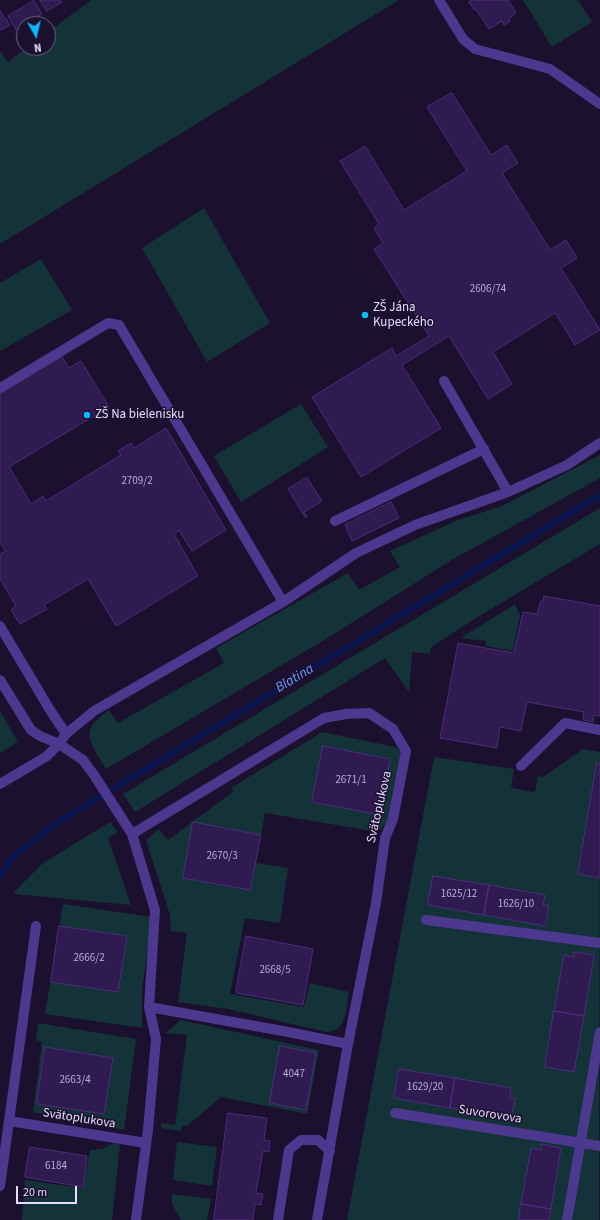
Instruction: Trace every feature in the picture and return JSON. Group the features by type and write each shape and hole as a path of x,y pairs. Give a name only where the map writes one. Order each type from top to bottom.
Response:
{"street":[{"path":"439,0 463,39 475,49 550,69 600,104"},
{"path":"0,388 108,323 120,325 283,602"},
{"path":"444,380 508,492"},
{"path":"0,784 47,756 59,744 66,734 94,711 283,602 362,550 415,525 508,492 567,465 600,443"},
{"path":"335,521 484,449"},
{"path":"0,626 66,734"},
{"path":"0,680 31,730 40,736 59,744 83,760 94,775 132,834 155,910 149,1007 156,1039 146,1143 136,1220"},
{"name":"Svätoplukova","path":"132,834 324,718 346,714 369,714 393,729 406,751 394,819 385,838 376,903 348,1044 317,1220"},
{"path":"521,766 565,723 600,730"},
{"path":"426,920 600,943"},
{"path":"0,1186 36,926"},
{"path":"149,1007 348,1044"},
{"path":"567,1220 600,1032"},
{"name":"Suvorovova","path":"395,1113 600,1146"},
{"name":"Svätoplukova","path":"9,1121 146,1143"},
{"path":"278,1220 289,1150 301,1140 318,1140 330,1150"}],"green space":[{"path":"91,0 399,0 0,244 0,51 8,62 16,56 56,56 56,26"},
{"path":"523,0 578,0 592,22 552,47"},
{"path":"204,208 270,323 207,362 142,248"},
{"path":"41,259 72,310 0,351 0,283"},
{"path":"301,404 328,447 241,502 214,456"},
{"path":"600,455 600,478 450,561 326,639 106,769 95,751 90,737 90,731 93,724 99,717 109,710 118,723 224,663 216,648 348,573 359,590 400,567 390,551 458,520 502,506"},
{"path":"600,508 600,544 481,615 431,647 430,654 412,652 409,692 385,658 135,812 123,794"},
{"path":"515,604 520,615 513,651 486,646 486,641 461,638"},
{"path":"0,711 18,742 0,753"},
{"path":"322,732 396,747 401,751 390,819 378,832 265,813 256,863 288,868 280,923 245,918 230,994 304,1007 310,983 349,992 346,1012 342,1023 333,1031 326,1032 228,1009 178,1002 187,933 171,931 170,915 146,840 159,829 168,840 234,791 231,788"},
{"path":"583,749 600,752 599,1220 347,1220 434,757 514,769 511,788 535,792 538,776 543,777"},
{"path":"110,822 118,832 108,838 131,905 15,894 15,891 43,863"},
{"path":"63,904 152,917 142,990 142,1028 45,1014"},
{"path":"181,1020 319,1050 307,1114 221,1097 187,1126 182,1126 181,1131 161,1128 161,1123 175,1125 187,1035 165,1033"},
{"path":"38,1023 136,1039 124,1130 33,1112 42,1042 36,1040"},
{"path":"177,1142 217,1147 212,1186 173,1180"},
{"path":"114,1143 120,1144 112,1220 22,1220 25,1180 83,1188 90,1150 102,1149"},
{"path":"172,1194 211,1199 207,1220 181,1220 172,1204"}],"building":[{"path":"40,0 60,0 62,2 47,11"},
{"path":"473,0 508,0 516,13 509,19 510,21 504,25 502,21 489,29 476,9 474,10 469,2"},
{"path":"34,1 42,14 39,16 16,16 16,30 8,16"},
{"path":"0,11 10,25 0,30"},
{"path":"452,93 491,155 507,145 518,163 502,173 550,250 566,240 577,258 561,268 600,330 575,345 555,313 493,352 512,384 488,399 449,336 402,365 441,428 361,477 312,397 392,348 396,356 429,336 374,249 383,243 374,228 379,224 340,161 365,146 404,210 467,171 427,107"},
{"path":"62,357 69,368 81,361 109,407 9,467 31,504 43,496 46,501 121,455 118,451 131,443 134,448 166,428 226,530 192,551 179,530 174,534 198,576 116,626 88,579 44,605 47,609 20,624 11,610 16,606 0,579 0,554 6,551 0,543 0,394"},
{"path":"307,478 322,501 304,512 307,517 305,517 288,489"},
{"path":"391,502 399,518 352,541 345,525"},
{"path":"544,596 600,606 600,716 594,715 593,722 583,720 584,712 527,702 521,731 500,727 497,748 440,738 458,643 514,653 523,612 537,614"},
{"path":"323,746 390,759 380,815 312,802"},
{"path":"597,763 600,763 600,878 578,874"},
{"path":"193,822 261,835 250,890 183,878"},
{"path":"433,876 489,885 484,915 428,905"},
{"path":"489,885 545,895 543,905 549,906 545,926 484,915"},
{"path":"59,926 127,936 118,992 51,982"},
{"path":"246,936 313,949 303,1005 236,993"},
{"path":"574,952 594,955 584,1016 554,1011 564,955 574,957"},
{"path":"554,1011 584,1016 574,1072 545,1067"},
{"path":"280,1046 316,1053 306,1110 270,1103"},
{"path":"45,1047 113,1058 104,1114 37,1104"},
{"path":"399,1069 455,1078 450,1108 394,1098"},
{"path":"455,1078 511,1088 510,1098 515,1099 511,1118 450,1108"},
{"path":"228,1113 267,1118 264,1140 270,1141 269,1152 263,1151 256,1193 263,1194 261,1205 255,1204 253,1220 214,1220"},
{"path":"541,1144 561,1148 551,1209 521,1204 531,1148 541,1150"},
{"path":"30,1147 87,1156 83,1187 25,1177"},
{"path":"521,1204 551,1209 549,1220 519,1220"}],"waterway":[{"name":"Blatina","path":"0,876 12,858 53,825 600,495"}],"place":[{"name":"ZŠ Jána Kupeckého","path":"365,315"},
{"name":"ZŠ Na bielenisku","path":"87,415"}]}
